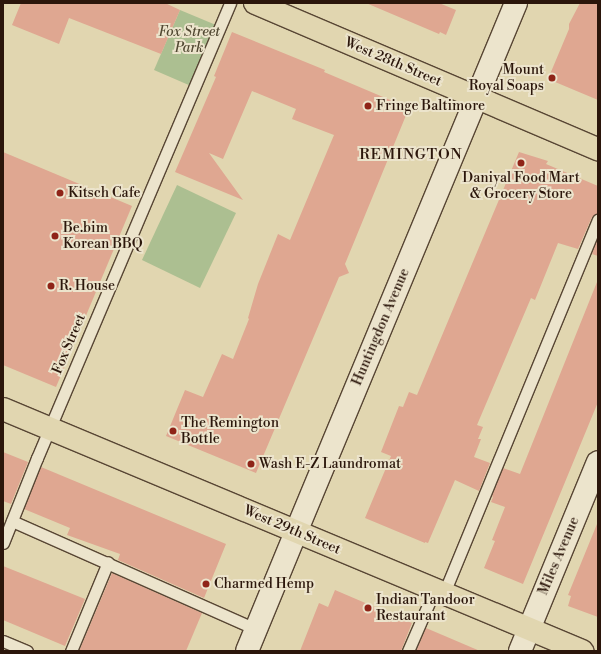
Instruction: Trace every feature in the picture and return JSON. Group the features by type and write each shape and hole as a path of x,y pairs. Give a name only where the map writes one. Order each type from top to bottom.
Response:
{"main road":[{"name":"West 28th Street","path":"255,3 598,149"},
{"name":"Huntingdon Avenue","path":"247,651 516,3"},
{"name":"West 29th Street","path":"3,409 582,651"},
{"name":"Miles Avenue","path":"520,651 598,462"}],"lane":[{"name":"Fox Street","path":"3,543 230,3"},
{"path":"408,651 439,591 598,220"},
{"path":"12,521 108,562 256,629"},
{"path":"71,651 108,562"},
{"path":"3,641 27,651"}],"green space":[{"name":"Fox Street Park","path":"180,10 216,25 191,86 154,70"},
{"path":"177,185 236,213 200,288 142,260"}],"building":[{"path":"21,3 165,3 180,10 161,54 69,18 59,44 12,25"},
{"path":"366,3 439,3 456,10 446,35 440,32 439,34"},
{"path":"580,3 598,3 598,100 548,79 569,29 569,24"},
{"path":"232,32 325,70 324,72 409,108 345,264 349,273 339,277 256,473 166,436 185,390 203,397 222,354 233,359 249,319 248,318 258,284 278,234 290,240 334,135 292,119 296,109 252,91 223,159 209,153 243,200 175,172 216,77 214,76"},
{"name":"R. House","path":"3,152 132,206 56,387 3,365"},
{"path":"519,152 548,161 546,164 598,186 598,213 592,217 578,249 558,243 535,300 531,298 477,425 483,427 478,439 481,439 474,457 490,463 479,491 455,480 428,543 425,543 365,518 391,456 381,452 399,406 403,407 409,392 417,395"},
{"path":"598,238 598,256 592,254"},
{"path":"597,282 598,402 523,584 484,568 495,541 492,540 505,507 491,502 492,496 503,468 520,474"},
{"path":"3,452 28,462 11,504 3,501"},
{"path":"41,467 226,544 204,598 118,560 120,554 67,535 70,528 24,509"},
{"path":"597,524 598,617 568,606 571,596 568,595"},
{"path":"3,566 85,599 65,646 3,620"},
{"path":"112,573 202,613 186,651 79,651"},
{"path":"335,590 412,623 401,651 300,651 319,603 328,607"},
{"path":"426,628 480,651 416,651"}],"place":[{"name":"Mount Royal Soaps","path":"552,78"},
{"name":"Fringe Baltimore","path":"368,106"},
{"name":"Daniyal Food Mart & Grocery Store","path":"521,163"},
{"name":"Kitsch Cafe","path":"60,193"},
{"name":"Be.bim Korean BBQ","path":"55,236"},
{"name":"R. House","path":"51,286"},
{"name":"The Remington Bottle","path":"173,431"},
{"name":"Wash E-Z Laundromat","path":"251,464"},
{"name":"Charmed Hemp","path":"206,584"},
{"name":"Indian Tandoor Restaurant","path":"368,608"}],"district":[{"name":"REMINGTON","path":"411,155"}]}
